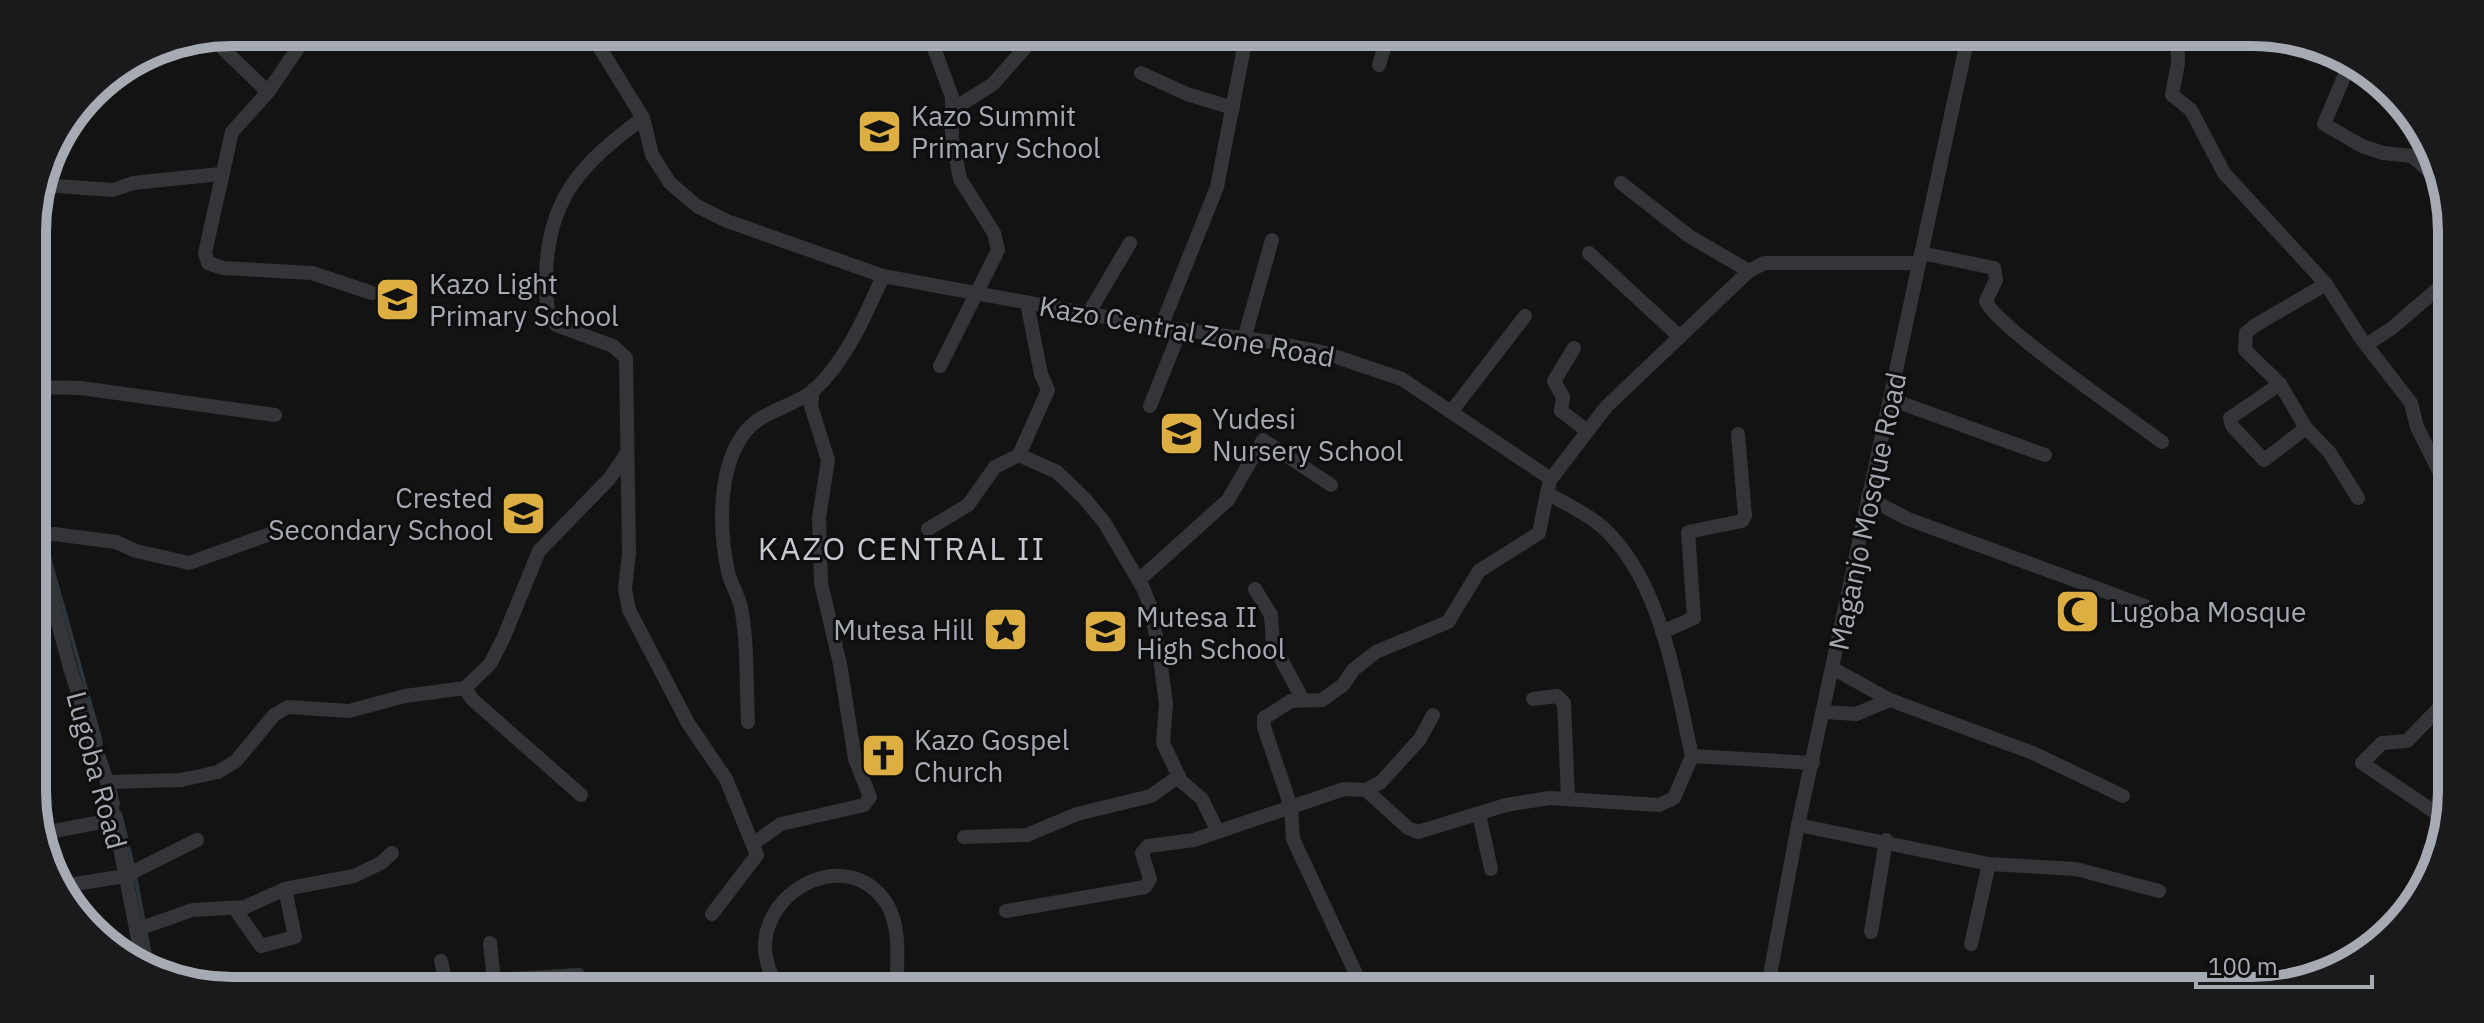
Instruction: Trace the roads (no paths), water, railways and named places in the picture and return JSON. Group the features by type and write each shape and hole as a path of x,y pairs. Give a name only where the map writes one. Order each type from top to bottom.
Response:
{"street":[{"path":"299,46 268,92 232,132 220,174 219,197 205,253 208,263 223,268 312,273 372,293"},
{"name":"Kazo Central Zone Road","path":"599,46 643,118 652,155 670,183 697,206 762,234 883,276 1180,331 1322,352 1378,368 1402,379 1451,412 1602,527 1635,565 1662,632 1692,756"},
{"path":"933,46 952,97 960,179 994,233 998,250 940,366"},
{"path":"952,110 993,84 1027,46"},
{"path":"1161,327 1217,187 1244,46"},
{"path":"1379,65 1385,46"},
{"name":"Maganjo Mosque Road","path":"1770,977 1798,825 1966,46"},
{"path":"2177,46 2178,63 2172,95 2191,110 2224,173 2326,284 2366,345 2411,403 2417,427 2438,469"},
{"path":"221,47 268,92"},
{"path":"2346,72 2324,124 2362,146 2383,153 2412,156 2427,169"},
{"path":"1141,73 1187,94 1233,108"},
{"path":"643,118 603,147 562,196 546,257 546,301 556,325 613,346 626,358 629,553 625,589 629,610 688,723 726,779 757,855 712,914"},
{"path":"52,186 113,190 133,183 220,174"},
{"path":"1621,183 1689,236 1749,271"},
{"path":"1244,339 1272,240"},
{"path":"1088,314 1130,243"},
{"path":"1589,253 1680,337"},
{"path":"1355,977 1348,951 1309,880 1293,839 1291,807 1264,727 1264,718 1291,701 1322,700 1343,685 1353,670 1376,652 1448,622 1463,603 1479,571 1539,533 1549,486 1586,430 1606,407 1749,271 1764,263 1920,258 1994,268 1996,280 1986,301 1992,311 2044,356 2162,442"},
{"path":"748,722 741,606 729,574 724,540 725,488 732,460 749,427 813,390 833,367 866,312 883,276"},
{"path":"2326,284 2246,333 2245,350 2280,384 2306,428 2330,453 2358,498"},
{"path":"2366,345 2392,328 2438,288"},
{"path":"928,529 968,505 995,467 1019,455 1048,390 1041,374 1027,303"},
{"path":"1451,412 1525,316"},
{"path":"1150,406 1180,331"},
{"path":"1574,348 1554,381 1563,397 1561,411 1586,430"},
{"path":"2280,384 2230,418 2232,426 2264,460 2306,428"},
{"path":"46,387 81,388 275,415"},
{"path":"754,843 781,824 864,805 870,797 855,759 840,664 821,583 819,518 828,460 811,406 813,390"},
{"path":"1890,399 2045,455"},
{"path":"1662,632 1694,618 1688,532 1742,521 1745,516 1738,434"},
{"path":"1139,580 1228,500 1263,440 1331,485"},
{"path":"107,782 181,780 218,772 236,761 274,715 288,707 349,711 405,696 465,688 476,681 497,651 516,612 539,551 610,478 628,453"},
{"path":"1019,455 1057,472 1084,498 1104,522 1139,580 1151,608 1161,666 1166,704 1163,743 1179,776 1202,799 1217,830"},
{"path":"1868,498 1908,519 1968,538 2145,606 2160,617"},
{"path":"46,534 116,542 136,551 189,563 284,529"},
{"path":"1255,589 1271,615 1273,644 1303,700"},
{"name":"Lugoba Road","path":"46,594 107,782 112,820 141,953"},
{"path":"1834,669 1890,700 2033,753 2123,796"},
{"path":"465,688 472,699 581,795"},
{"path":"1533,699 1557,696 1564,703 1568,798"},
{"path":"1824,712 1856,714 1890,700"},
{"path":"2436,813 2362,763 2382,743 2407,741 2438,709"},
{"path":"1006,911 1145,887 1150,879 1144,849 1194,840 1344,789 1366,790 1381,782 1420,739 1433,715"},
{"path":"1366,790 1413,832 1506,805 1568,798 1659,805 1674,798 1692,756 1813,763"},
{"path":"964,837 1027,835 1077,814 1151,796 1179,776"},
{"path":"1479,814 1491,869"},
{"path":"51,832 112,820"},
{"path":"1798,825 1874,841 1886,840 1989,864 2076,869 2159,891"},
{"path":"72,885 125,876 197,840"},
{"path":"1871,932 1886,840"},
{"path":"136,930 192,910 256,905 285,889 354,876 381,863 392,853"},
{"path":"1971,944 1989,864"},
{"path":"773,977 765,944 773,912 802,883 841,875 864,882 885,900 893,918 898,949 897,977"},
{"path":"235,909 261,946 295,937 285,889"},
{"path":"490,943 494,977"},
{"path":"441,961 445,977"}],"waterway":[{"path":"46,546 101,742"},
{"path":"114,785 118,804"},
{"path":"120,813 133,866"},
{"path":"135,875 151,958"}],"place":[{"name":"Kazo Summit Primary School","path":"880,131"},
{"name":"Kazo Light Primary School","path":"398,299"},
{"name":"Yudesi Nursery School","path":"1181,434"},
{"name":"Crested Secondary School","path":"524,513"},
{"name":"Lugoba Mosque","path":"2078,611"},
{"name":"Mutesa Hill","path":"1005,629"},
{"name":"Mutesa II High School","path":"1105,632"},
{"name":"Kazo Gospel Church","path":"883,755"}],"district":[{"name":"KAZO CENTRAL II","path":"902,548"}]}
